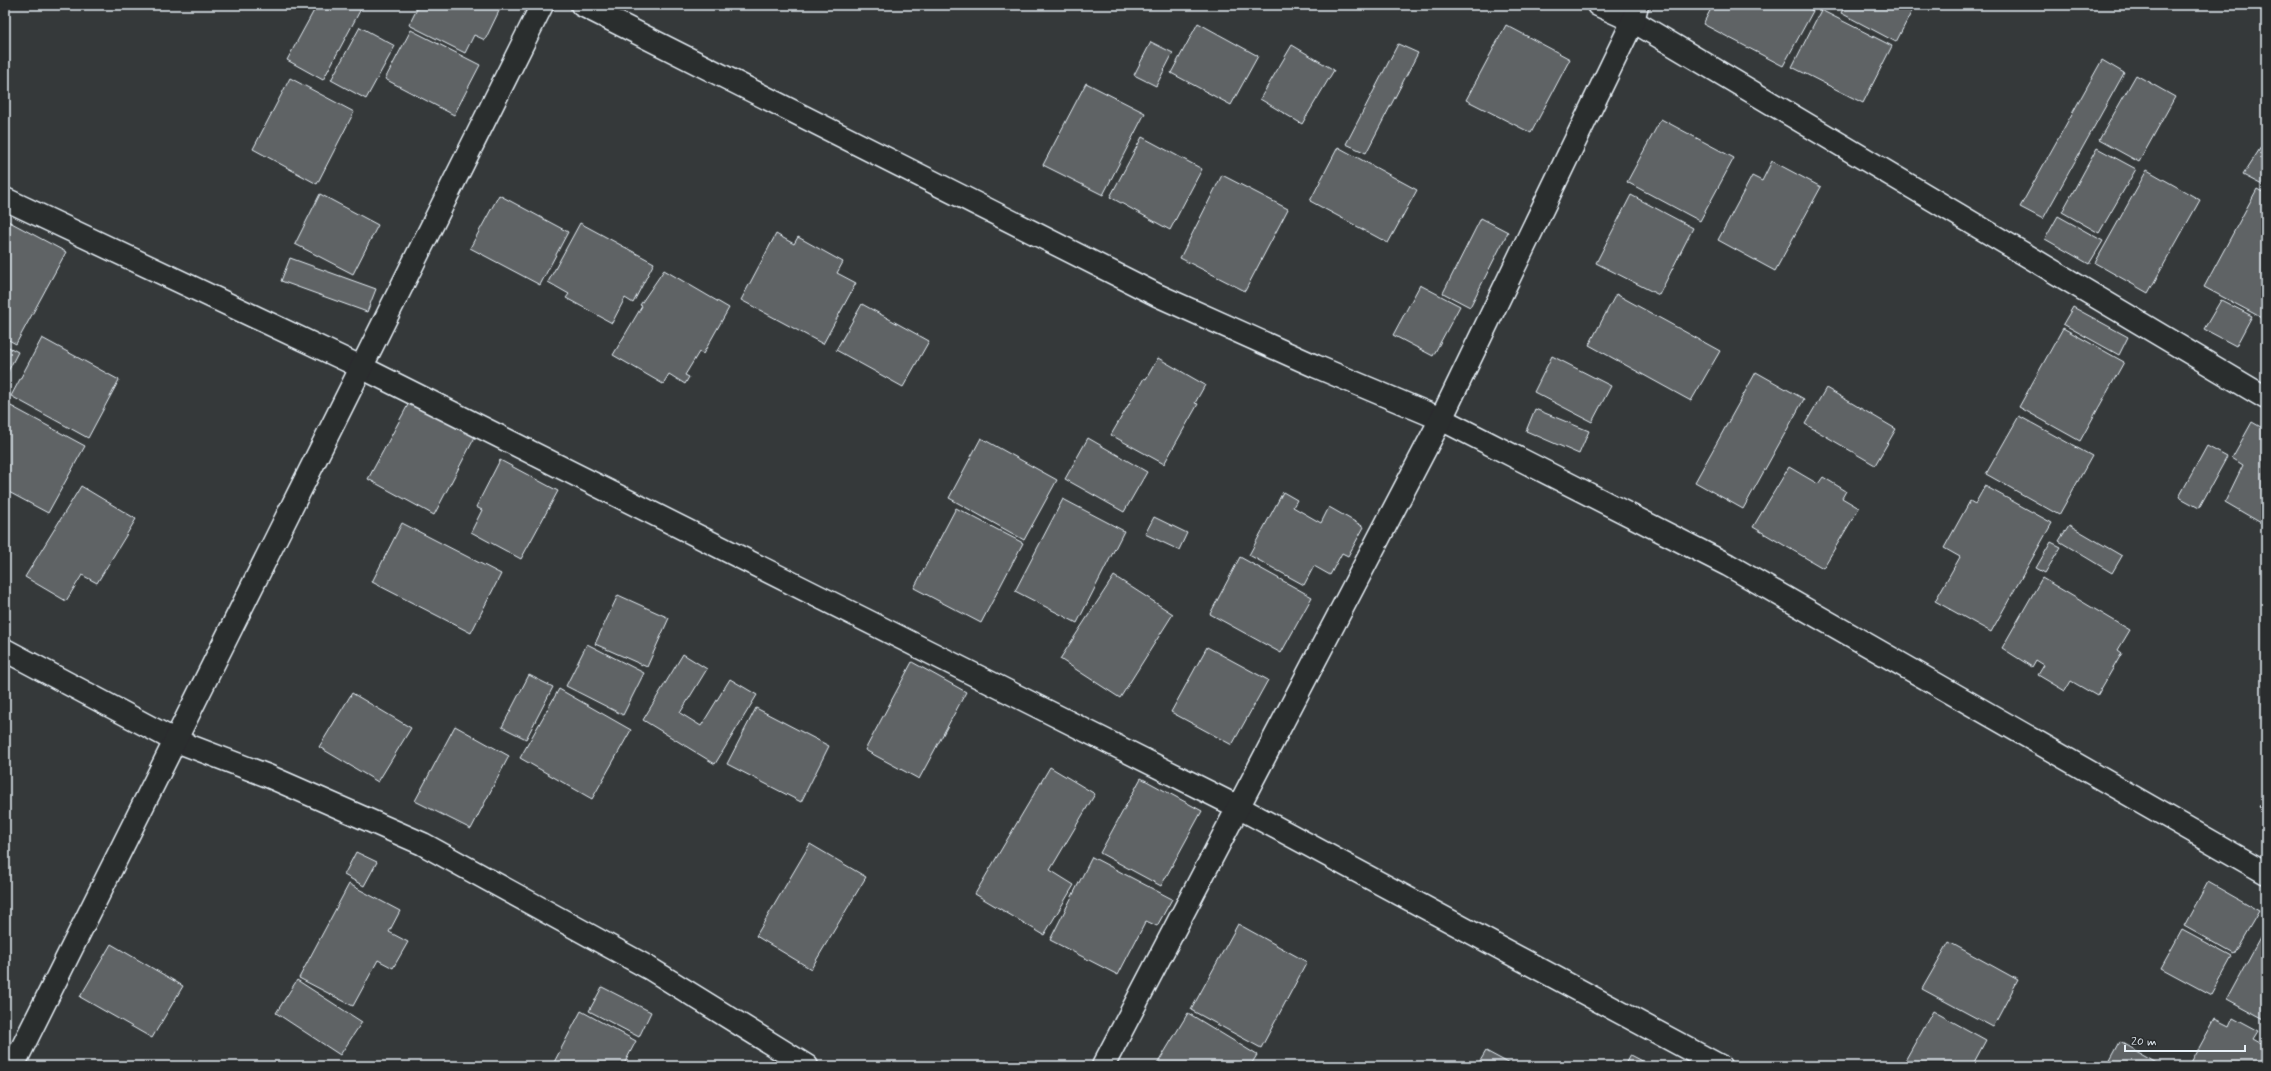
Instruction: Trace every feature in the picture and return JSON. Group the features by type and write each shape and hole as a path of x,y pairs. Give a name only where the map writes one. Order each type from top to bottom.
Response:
{"street":[{"path":"13,1066 174,740 363,368 542,5"},
{"path":"582,5 1157,295 1315,366 1441,419 1728,565 2266,873"},
{"path":"1598,5 1635,13 2266,398"},
{"path":"1102,1066 1441,419 1635,13"},
{"path":"5,199 363,368 1238,807 1720,1066"},
{"path":"5,650 174,740 268,776 423,844 649,968 807,1066"}],"building":[{"path":"317,5 363,5 323,80 287,60"},
{"path":"419,5 492,5 500,9 485,40 474,35 465,53 409,25"},
{"path":"1713,5 1802,5 1813,11 1783,66 1703,24"},
{"path":"1845,5 1915,5 1896,42 1841,13"},
{"path":"1821,10 1892,46 1863,103 1792,67"},
{"path":"1198,23 1258,56 1231,105 1171,73"},
{"path":"1506,25 1570,59 1531,133 1466,100"},
{"path":"360,27 395,46 366,99 331,80"},
{"path":"411,30 480,65 454,115 385,79"},
{"path":"1151,42 1173,53 1156,86 1134,75"},
{"path":"1398,44 1418,53 1366,153 1346,144"},
{"path":"1292,45 1334,70 1302,124 1260,99"},
{"path":"2102,60 2124,73 2043,219 2020,207"},
{"path":"2136,75 2175,97 2139,162 2099,140"},
{"path":"290,78 354,112 317,184 253,149"},
{"path":"1086,83 1145,113 1103,195 1043,165"},
{"path":"1661,119 1734,158 1700,221 1627,182"},
{"path":"1142,137 1202,169 1170,230 1110,197"},
{"path":"2263,144 2266,146 2266,187 2243,175"},
{"path":"1338,147 1417,190 1388,243 1310,201"},
{"path":"2097,148 2136,169 2099,233 2062,212"},
{"path":"1772,161 1821,187 1775,271 1718,240 1752,176 1762,181"},
{"path":"2147,170 2200,200 2148,293 2095,263"},
{"path":"1222,175 1288,209 1245,291 1180,258"},
{"path":"2257,189 2266,194 2266,320 2204,287"},
{"path":"320,194 378,225 353,274 295,244"},
{"path":"499,195 568,232 540,285 470,248"},
{"path":"1631,195 1693,228 1659,295 1596,263"},
{"path":"2058,216 2103,241 2089,264 2045,239"},
{"path":"1481,218 1508,232 1470,307 1443,293"},
{"path":"6,220 66,252 16,344 5,338"},
{"path":"580,223 654,263 633,303 625,298 612,323 566,298 569,294 548,282"},
{"path":"776,234 794,244 798,237 843,262 837,273 856,283 823,344 741,300"},
{"path":"290,258 376,289 367,312 281,281"},
{"path":"664,270 729,308 703,354 699,352 685,375 689,377 685,384 669,374 663,384 613,355 642,306 640,305"},
{"path":"1420,285 1460,306 1433,356 1393,335"},
{"path":"1616,294 1720,351 1691,401 1589,345"},
{"path":"2221,300 2252,316 2236,346 2204,329"},
{"path":"862,304 929,341 903,387 836,350"},
{"path":"2073,307 2128,337 2119,355 2063,324"},
{"path":"2063,328 2124,362 2080,441 2019,407"},
{"path":"42,338 119,380 88,438 11,396"},
{"path":"5,345 18,352 5,377"},
{"path":"1552,356 1611,386 1592,422 1534,392"},
{"path":"1158,358 1205,385 1195,403 1198,404 1164,464 1111,435 1144,378 1146,379"},
{"path":"1756,372 1804,399 1743,509 1695,482"},
{"path":"1826,388 1896,429 1875,465 1805,424"},
{"path":"410,401 475,437 434,515 368,479"},
{"path":"9,405 85,446 48,513 5,490 5,413"},
{"path":"1535,409 1589,431 1579,454 1526,431"},
{"path":"2019,416 2092,456 2059,515 1986,474"},
{"path":"2252,422 2266,430 2266,513 2261,523 2225,502 2243,465 2232,458"},
{"path":"981,438 1057,480 1024,540 949,498"},
{"path":"1088,438 1147,472 1124,512 1065,479"},
{"path":"2207,446 2227,457 2199,508 2179,497"},
{"path":"500,460 558,491 521,559 471,532 482,510 476,507"},
{"path":"1789,467 1818,484 1823,477 1846,491 1842,498 1859,508 1823,568 1753,527"},
{"path":"81,486 136,519 97,583 82,575 66,601 25,577"},
{"path":"1985,486 2052,523 1991,632 1935,601 1960,557 1944,548 1970,501 1975,504"},
{"path":"1283,492 1297,500 1293,507 1321,523 1329,507 1364,527 1348,556 1342,553 1330,575 1314,566 1304,585 1249,555"},
{"path":"1063,499 1124,531 1077,623 1015,591"},
{"path":"956,508 1023,543 981,623 914,588"},
{"path":"1154,517 1187,533 1179,550 1145,534"},
{"path":"402,523 501,574 471,633 372,582"},
{"path":"2069,525 2122,556 2112,573 2059,541"},
{"path":"2051,542 2061,547 2045,573 2036,568"},
{"path":"1240,557 1312,597 1281,653 1210,614"},
{"path":"1114,576 1173,614 1120,698 1060,659"},
{"path":"2042,578 2130,630 2118,650 2122,653 2097,696 2071,681 2065,691 2038,675 2044,665 2036,660 2032,667 2002,648"},
{"path":"618,595 669,618 647,667 595,644"},
{"path":"587,644 644,673 623,715 566,686"},
{"path":"1207,647 1268,680 1232,745 1171,712"},
{"path":"683,654 707,669 680,713 701,726 730,679 757,695 715,764 643,720"},
{"path":"912,662 966,692 919,779 865,750"},
{"path":"529,675 553,687 526,739 502,727"},
{"path":"559,689 631,730 592,799 520,758"},
{"path":"352,693 411,728 378,782 319,747"},
{"path":"756,708 829,746 801,802 727,764"},
{"path":"455,726 509,756 471,829 415,801"},
{"path":"1050,767 1095,794 1050,870 1074,885 1044,935 975,894"},
{"path":"1141,778 1202,811 1161,886 1100,853"},
{"path":"2266,794 2266,811 2259,807"},
{"path":"810,844 866,877 811,969 756,936"},
{"path":"356,852 377,862 364,886 344,875"},
{"path":"1092,857 1172,899 1157,926 1146,921 1118,975 1050,940"},
{"path":"2208,882 2259,911 2234,954 2184,926"},
{"path":"349,884 400,911 389,932 408,942 393,968 378,960 353,1006 299,978"},
{"path":"1238,924 1307,962 1261,1048 1191,1010"},
{"path":"2266,927 2266,1020 2227,999"},
{"path":"2182,930 2232,957 2211,995 2161,968"},
{"path":"1949,942 2018,980 1993,1027 1922,989"},
{"path":"111,944 183,986 152,1038 80,997"},
{"path":"297,980 362,1022 340,1055 276,1013"},
{"path":"602,987 651,1012 639,1037 589,1011"},
{"path":"581,1011 636,1041 623,1066 552,1066"},
{"path":"1933,1011 1986,1040 1972,1066 1902,1066"},
{"path":"1188,1013 1257,1055 1250,1066 1156,1066"},
{"path":"2233,1017 2259,1031 2254,1039 2263,1044 2266,1038 2266,1066 2189,1066 2215,1019 2229,1026"},
{"path":"2120,1042 2163,1066 2107,1066"},
{"path":"1486,1051 1514,1066 1477,1066"},
{"path":"1630,1055 1651,1066 1624,1066"}]}
